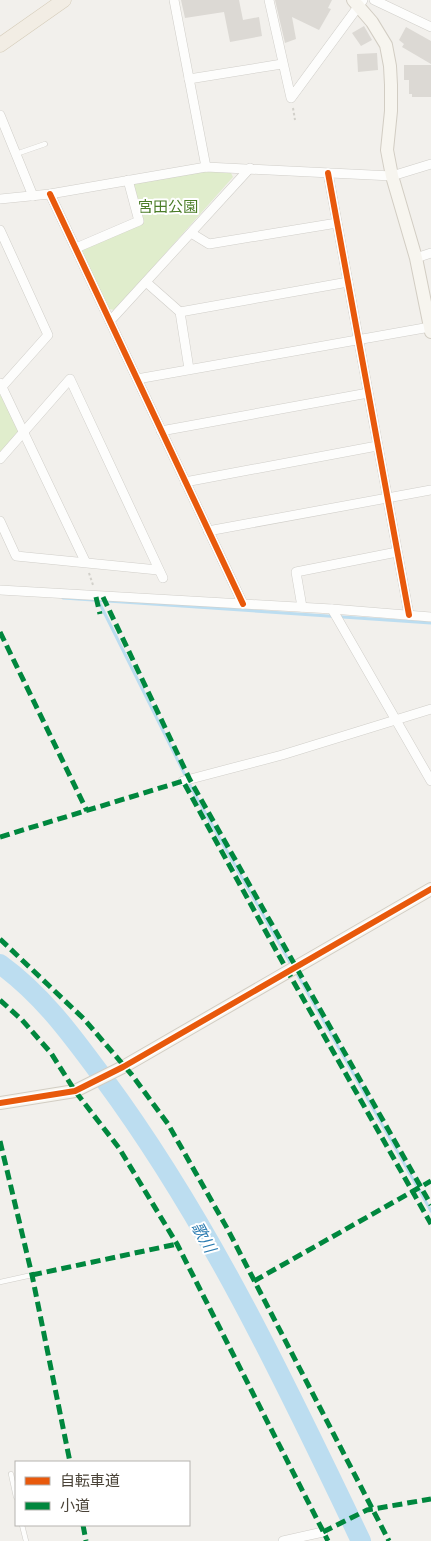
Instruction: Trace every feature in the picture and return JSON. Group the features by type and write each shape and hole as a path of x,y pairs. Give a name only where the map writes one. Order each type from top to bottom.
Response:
{"main road":[{"path":"0,45 64,0"}],"street":[{"path":"174,0 206,167"},
{"path":"269,0 291,98"},
{"path":"374,0 431,27"},
{"path":"137,379 358,339 430,329 429,307 392,176 387,150 391,111 390,66 386,45 358,1 291,98"},
{"path":"189,79 282,64"},
{"path":"0,115 2,126 33,196"},
{"path":"0,199 50,194 206,167 392,176 431,164"},
{"path":"110,321 250,168"},
{"path":"328,173 409,615"},
{"path":"76,248 139,222 128,180"},
{"path":"50,194 242,604"},
{"path":"191,232 209,244 337,223"},
{"path":"0,230 48,334 1,386 85,561"},
{"path":"416,258 431,254"},
{"path":"146,282 180,312 189,369"},
{"path":"180,312 348,282"},
{"path":"0,459 70,379 160,574 85,561 16,556 0,521"},
{"path":"161,431 368,393"},
{"path":"185,482 377,446"},
{"path":"208,531 431,490"},
{"path":"302,608 296,572 398,552"},
{"path":"0,590 96,597 332,609 431,617"},
{"path":"332,609 431,781"},
{"path":"183,781 282,755 431,709"},
{"path":"0,1103 75,1091 116,1070 431,889"},
{"path":"283,1541 323,1532"}],"lane":[{"path":"16,154 44,144"},
{"path":"0,1282 32,1275"},
{"path":"11,1474 15,1492"},
{"path":"22,1526 26,1541"}],"path":[{"path":"291,98 295,120"},
{"path":"85,561 96,597"}],"green space":[{"name":"宮田公園","path":"205,171 230,171 233,177 115,310 108,309 81,251 83,247 141,223 132,183"},
{"path":"0,396 19,431 0,453"}],"building":[{"path":"181,0 239,0 243,20 259,17 262,36 230,42 224,12 185,18"},
{"path":"275,0 332,0 328,8 331,9 319,30 292,17 296,39 285,43"},
{"path":"364,26 372,40 361,46 352,33"},
{"path":"406,27 431,41 431,64 402,47 404,44 399,40"},
{"path":"377,53 378,70 358,72 357,54"},
{"path":"404,65 431,65 431,97 412,97 412,94 409,94 409,80 404,80"}],"waterway":[{"path":"63,598 431,623"},
{"path":"98,600 193,791 292,966"},
{"name":"歌川","path":"0,964 30,989 69,1032 142,1133 178,1189 274,1362 361,1541"},
{"path":"296,972 431,1211"}],"marked path":[{"path":"96,597 100,614"},
{"path":"103,597 190,780 431,1205"},
{"path":"0,632 87,811"},
{"path":"0,837 183,781 288,972 431,1224"},
{"path":"0,939 84,1019 132,1075 168,1124 227,1228 389,1541"},
{"path":"0,1000 22,1020 51,1053 75,1091 119,1148 177,1244 328,1541"},
{"path":"0,1141 32,1275 70,1461"},
{"path":"254,1281 431,1181"},
{"path":"32,1275 177,1244"},
{"path":"323,1532 367,1510 431,1499"},
{"path":"83,1526 86,1541"}],"cycle path":[{"path":"328,173 409,615"},
{"path":"50,194 243,604"},
{"path":"0,1103 75,1091 123,1067 431,889"}]}
